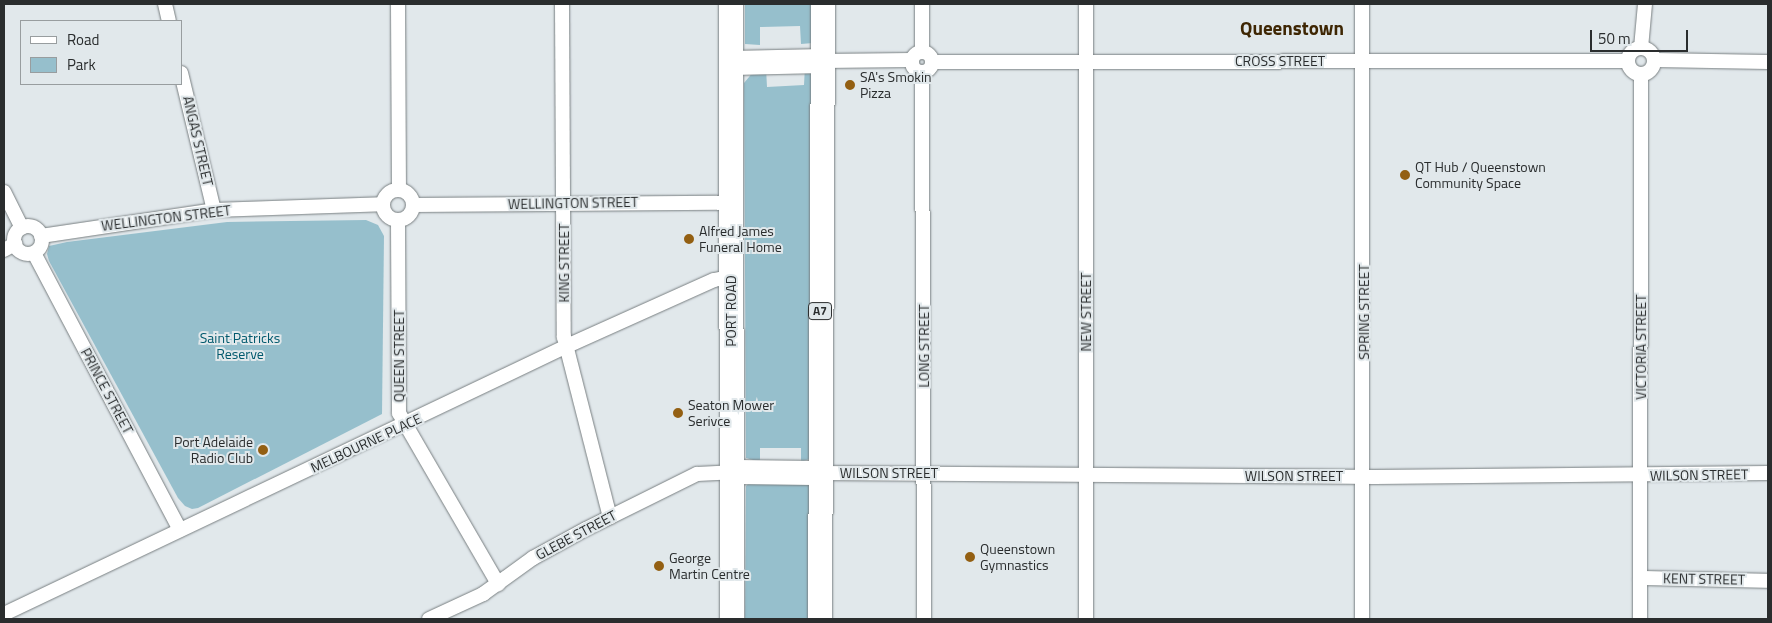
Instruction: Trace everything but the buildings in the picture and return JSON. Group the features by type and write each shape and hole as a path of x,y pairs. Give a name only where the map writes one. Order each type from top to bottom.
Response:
{"highway":[{"name":"PORT ROAD","path":"731,4 732,619"},
{"name":"A7","path":"820,619 823,4"},
{"path":"732,63 823,61"},
{"path":"732,472 820,473"}],"street":[{"path":"165,4 169,20"},
{"path":"398,4 399,190"},
{"name":"KING STREET","path":"562,4 564,337 610,517"},
{"path":"823,61 917,56 929,54 933,62 929,70 922,72 916,70 917,56 922,4"},
{"name":"NEW STREET","path":"1086,4 1086,619"},
{"name":"SPRING STREET","path":"1362,4 1362,619"},
{"path":"1641,48 1645,4"},
{"path":"1641,48 1650,51 1655,60 1650,72 1641,75 1632,70 1628,61 1632,52 1641,48"},
{"path":"1655,60 1768,62"},
{"name":"CROSS STREET","path":"933,62 1628,61"},
{"name":"LONG STREET","path":"922,72 924,619"},
{"name":"VICTORIA STREET","path":"1640,619 1641,75"},
{"name":"ANGAS STREET","path":"182,77 214,210"},
{"path":"399,190 411,196 413,205 410,214 398,221 385,214 382,204 390,192 399,190"},
{"path":"4,192 22,228"},
{"name":"WELLINGTON STREET","path":"413,205 732,203"},
{"name":"WELLINGTON STREET","path":"41,236 214,210 382,204"},
{"name":"QUEEN STREET","path":"398,221 399,413 498,584"},
{"path":"22,228 35,229 41,236 40,247 34,253 25,254 9,247 16,233 22,228"},
{"name":"PRINCE STREET","path":"34,253 180,530"},
{"name":"MELBOURNE PLACE","path":"4,614 567,346 714,280 730,277"},
{"name":"GLEBE STREET","path":"429,619 498,584 533,558 697,474 732,472"},
{"name":"WILSON STREET","path":"820,473 1363,477 1640,476 1768,473"},
{"name":"KENT STREET","path":"1640,578 1768,581"}],"green space":[{"path":"745,4 813,4 813,43 801,44 800,26 760,27 760,45 745,44"},
{"path":"805,66 813,70 812,458 801,462 801,448 760,448 760,462 746,458 744,83 754,71 766,68 767,87 804,85"},
{"name":"Saint Patricks Reserve","path":"366,220 378,225 384,236 382,414 198,508 192,509 185,506 178,498 49,261 47,254 49,246 67,242 227,222"},
{"path":"807,481 809,486 810,619 745,619 746,486 750,482"}],"place":[{"name":"SA's Smokin Pizza","path":"850,85"},
{"name":"QT Hub / Queenstown Community Space","path":"1405,175"},
{"name":"Alfred James Funeral Home","path":"689,239"},
{"name":"Seaton Mower Serivce","path":"678,413"},
{"name":"Port Adelaide Radio Club","path":"263,450"},
{"name":"Queenstown Gymnastics","path":"970,557"},
{"name":"George Martin Centre","path":"659,566"}],"district":[{"name":"Queenstown","path":"1292,28"}]}
